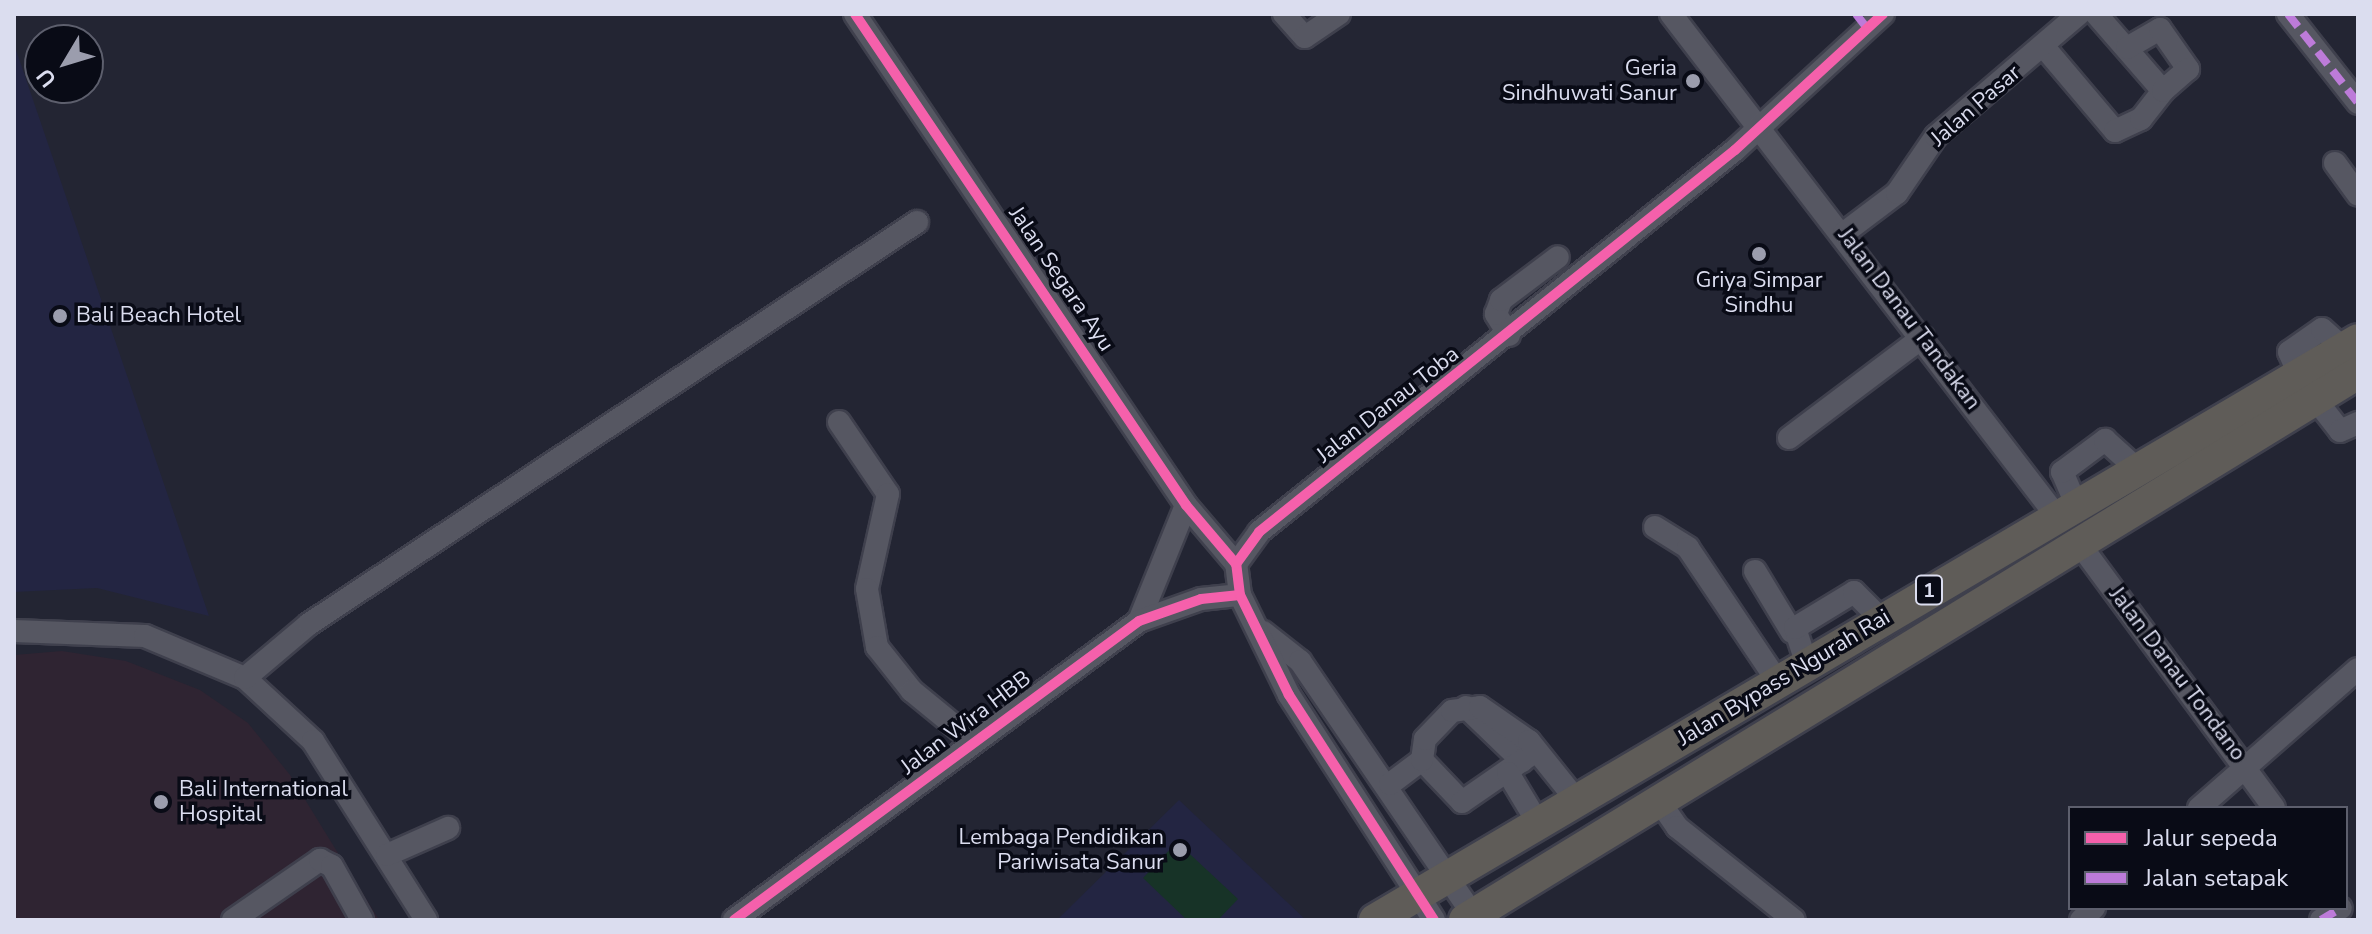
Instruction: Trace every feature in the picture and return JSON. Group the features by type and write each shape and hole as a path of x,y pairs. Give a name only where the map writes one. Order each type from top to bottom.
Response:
{"highway":[{"name":"Jalan Bypass Ngurah Rai","path":"1375,920 1426,907 1449,874 1578,802 2065,508 2298,372 2353,354"},
{"name":"Jalan Bypass Ngurah Rai","path":"1472,918 2078,542 2316,400 2353,354"}],"street":[{"name":"Jalan Segara Ayu","path":"855,14 1186,505 1236,564"},
{"path":"1284,14 1305,37 1339,14"},
{"name":"Jalan Danau Tandakan","path":"1671,14 1923,337 2065,508"},
{"name":"Jalan Pasar","path":"1844,233 1897,193 1936,136 2079,14"},
{"path":"2096,14 2163,91"},
{"path":"2288,14 2358,103"},
{"name":"Jalan Danau Toba","path":"1236,564 1259,532 1509,335 1761,126 1869,19"},
{"path":"2044,47 2115,131 2141,119 2163,91 2188,69 2160,29 2127,48"},
{"path":"2335,163 2358,195"},
{"path":"245,678 309,624 917,222"},
{"path":"1509,335 1496,314 1501,300 1558,257"},
{"path":"1789,438 1923,337"},
{"path":"2316,400 2340,431 2358,423"},
{"path":"839,422 888,494 867,589 877,647 912,691 973,741"},
{"path":"1139,621 1186,505"},
{"path":"1655,527 1688,548 1778,682"},
{"name":"Jalan Danau Tondano","path":"2078,542 2245,764 2273,806"},
{"path":"1236,564 1240,595 1263,632 1289,695 1426,907"},
{"path":"1755,571 1792,632 1807,665"},
{"path":"1792,632 1854,592 1881,619"},
{"name":"Jalan Wira HBB","path":"734,920 1139,621 1201,599 1240,595"},
{"path":"14,631 145,636 245,678 313,741 426,920"},
{"path":"1263,632 1300,661 1390,784 1449,874 1472,918"},
{"path":"2201,806 2245,764 2358,669"},
{"path":"1390,784 1422,760 1425,739 1465,706 1496,714 1521,762 1538,823"},
{"path":"1422,760 1462,802 1521,762"},
{"path":"1521,762 1578,802"},
{"path":"1659,801 1677,827 1794,920"},
{"path":"387,855 448,828"},
{"path":"233,920 320,860 332,866 362,920"}],"shaded area":[{"name":"Bali Beach Hotel","path":"14,44 24,73 24,104 34,104 209,616 97,588 14,592"},
{"name":"Bali International Hospital","path":"62,651 126,661 200,690 248,723 290,775 379,920 14,920 14,655"},
{"name":"Lembaga Pendidikan Pariwisata Sanur","path":"1179,800 1306,920 1057,920"}],"green space":[{"path":"1177,842 1238,899 1218,920 1187,920 1143,878"}],"marked path":[{"path":"1856,14 1867,28"},
{"path":"2288,14 2358,103"},
{"path":"2321,920 2336,911"}],"cycle path":[{"path":"855,14 1186,505 1236,564"},
{"path":"1434,920 1289,695 1240,595 1236,564 1259,532 1735,150 1883,14"},
{"path":"734,920 1139,621 1201,599 1240,595"}],"place":[{"name":"Geria Sindhuwati Sanur","path":"1693,81"},
{"name":"Griya Simpar Sindhu","path":"1759,254"},
{"name":"Bali Beach Hotel","path":"60,316"},
{"name":"Bali International Hospital","path":"161,802"},
{"name":"Lembaga Pendidikan Pariwisata Sanur","path":"1180,850"}]}
